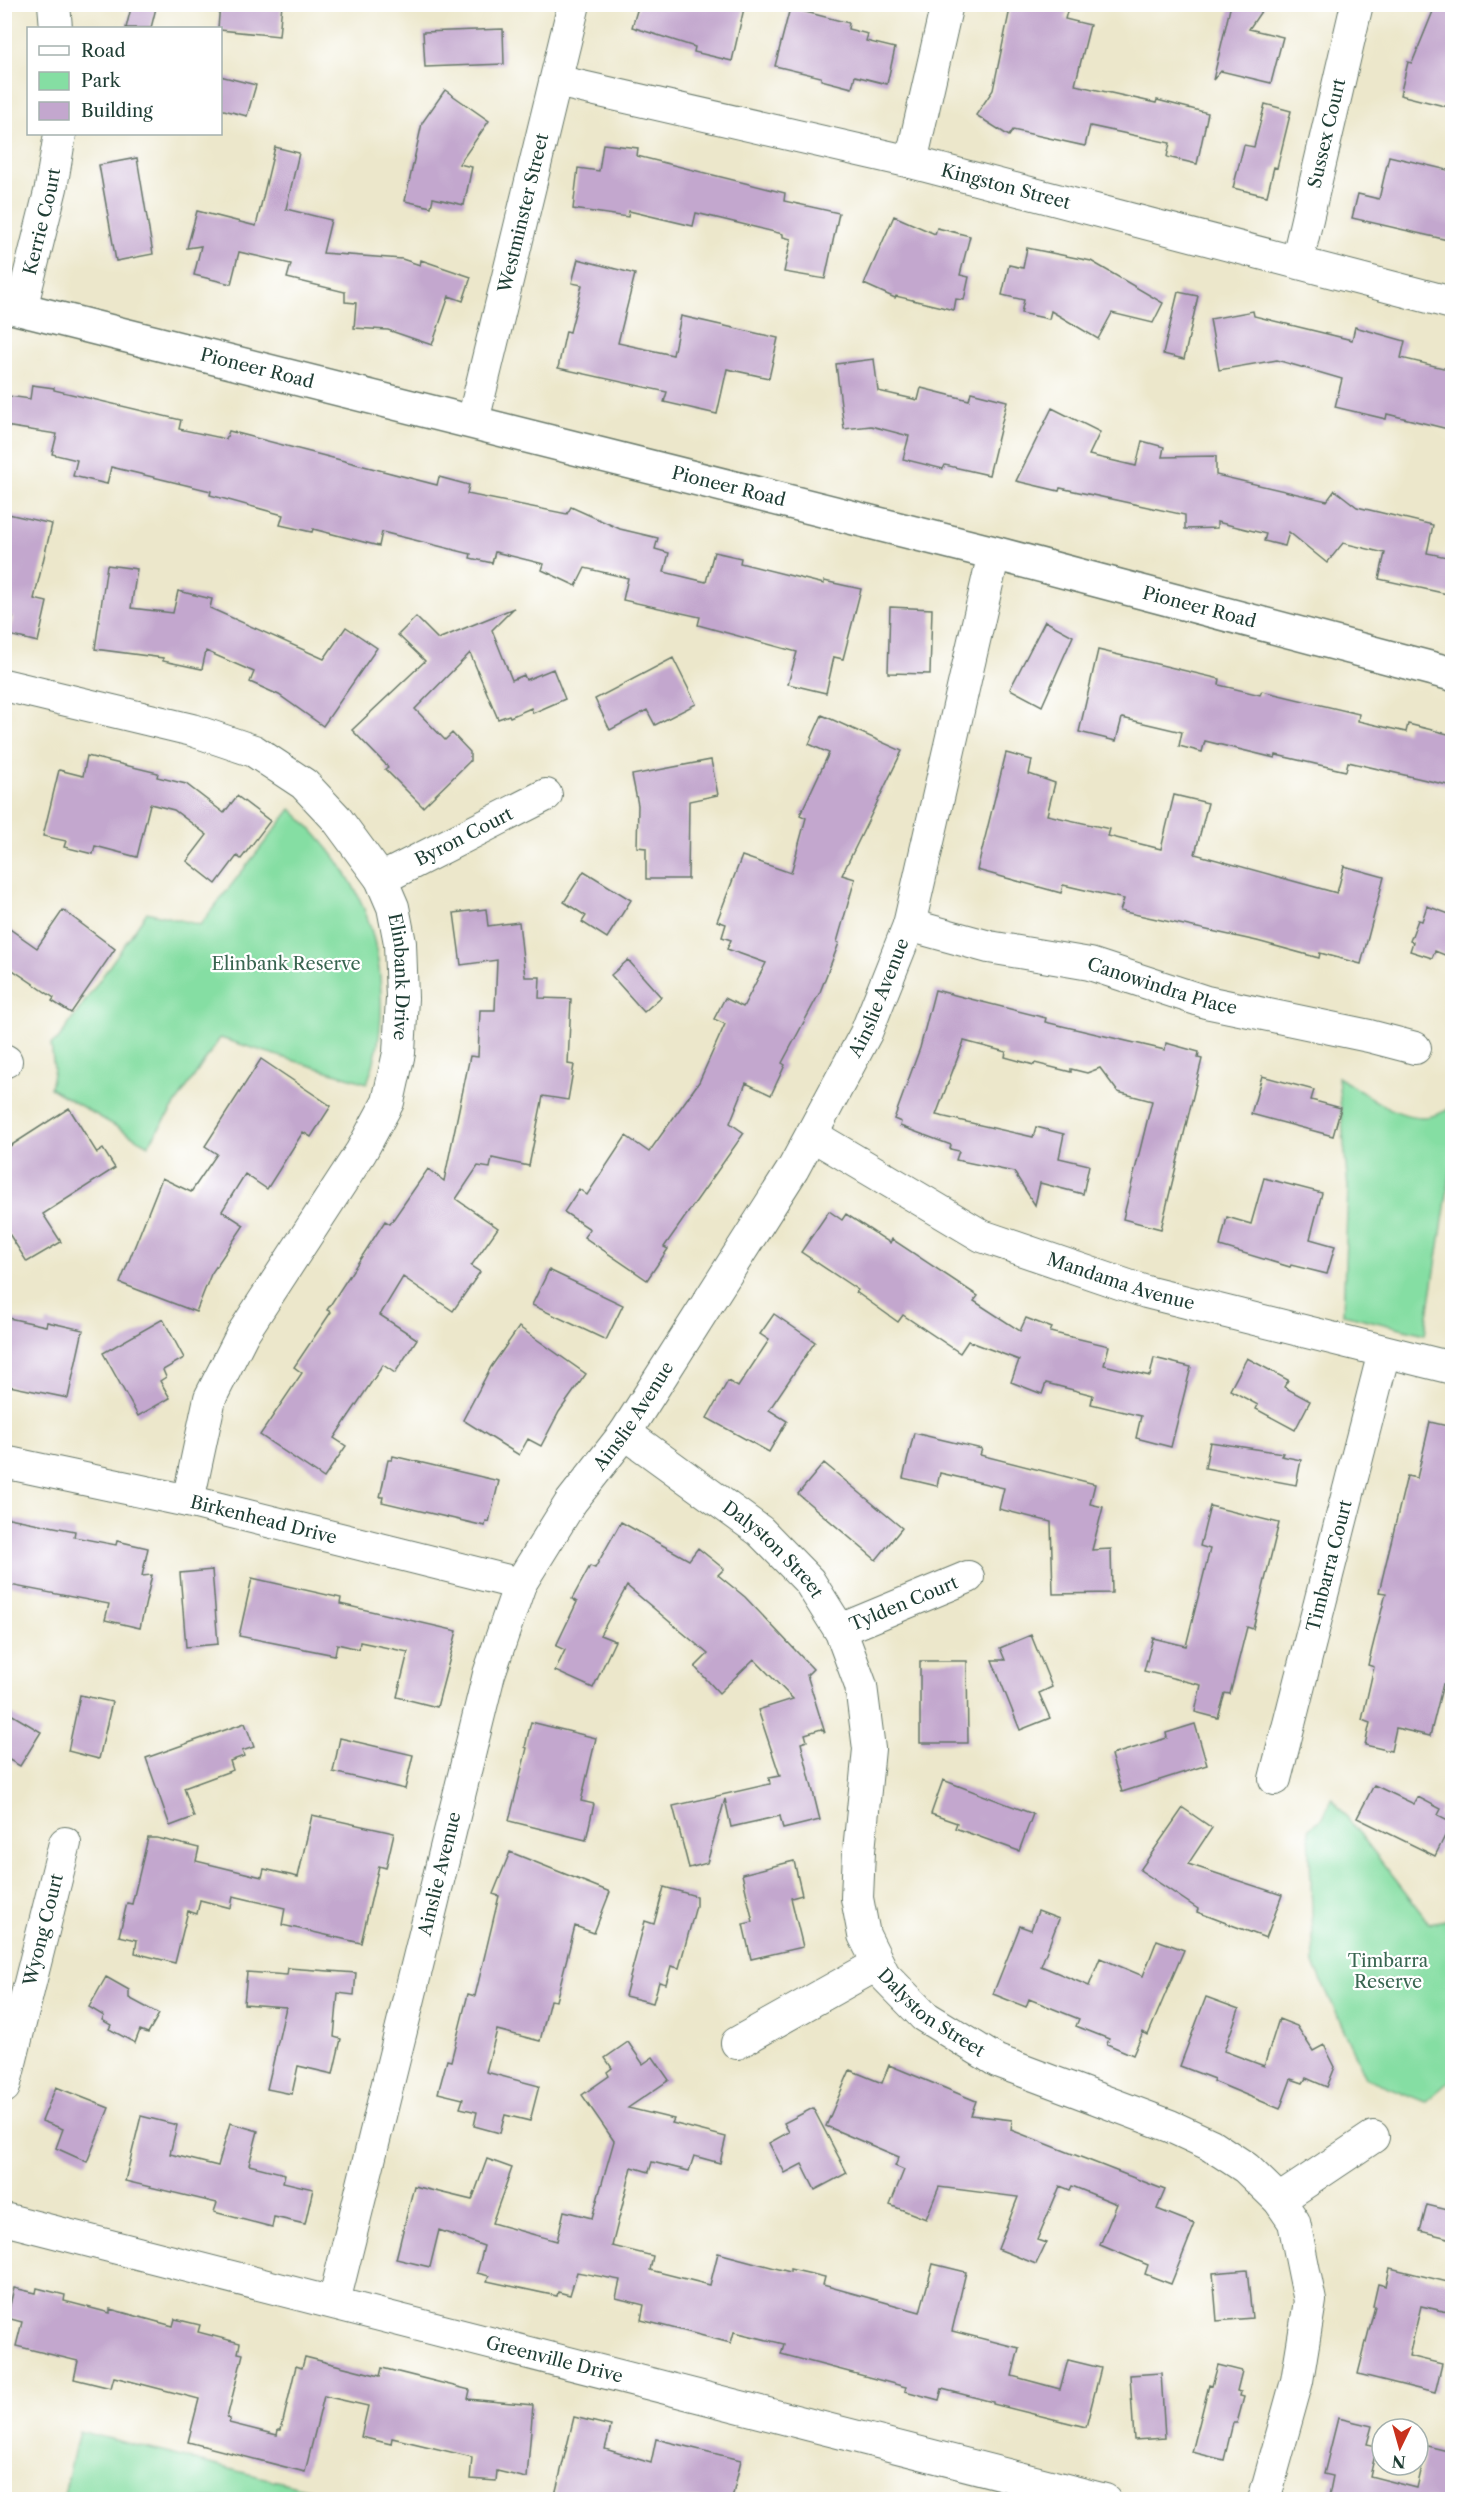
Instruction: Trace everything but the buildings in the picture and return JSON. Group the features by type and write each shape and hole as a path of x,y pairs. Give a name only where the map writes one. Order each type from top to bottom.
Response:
{"main road":[{"name":"Pioneer Road","path":"13,307 994,553 1452,674"}],"street":[{"path":"54,4 56,27"},
{"name":"Westminster Street","path":"473,421 574,4"},
{"path":"911,162 947,4"},
{"name":"Sussex Court","path":"1297,262 1357,4"},
{"name":"Kingston Street","path":"556,81 911,162 1452,303"},
{"name":"Kerrie Court","path":"13,307 51,188 60,135"},
{"name":"Ainslie Avenue","path":"334,2302 489,1674 520,1584 571,1502 625,1434 787,1179 866,1034 909,925 994,553"},
{"name":"Elinbank Drive","path":"4,685 192,730 254,751 304,784 336,818 381,879 393,907 400,943 402,998 399,1053 388,1102 361,1152 243,1333 210,1398 188,1501"},
{"name":"Byron Court","path":"381,879 546,795"},
{"name":"Canowindra Place","path":"909,925 989,947 1090,964 1206,1002 1369,1036 1415,1048"},
{"name":"Mandama Avenue","path":"812,1135 982,1236 1146,1292 1452,1368"},
{"name":"Timbarra Court","path":"1275,1779 1384,1352"},
{"name":"Dalyston Street","path":"625,1434 760,1531 809,1581 840,1630 861,1686 869,1749 857,1898 864,1935 884,1975 924,2016 997,2061 1170,2126 1211,2145 1246,2168 1279,2200 1294,2222 1310,2301 1297,2381 1264,2499"},
{"name":"Birkenhead Drive","path":"4,1462 188,1501 520,1584"},
{"name":"Tylden Court","path":"840,1630 968,1577"},
{"name":"Wyong Court","path":"4,2087 65,1843"},
{"path":"737,2043 878,1964"},
{"path":"1279,2200 1373,2138"},
{"name":"Greenville Drive","path":"4,2219 1105,2499"}],"green space":[{"name":"Elinbank Reserve","path":"291,809 329,850 344,871 357,893 375,942 379,969 381,1020 377,1052 367,1083 220,1038 148,1145 50,1088 54,1069 51,1044 58,1040 147,912 200,925"},
{"path":"1338,1077 1379,1103 1409,1115 1424,1117 1438,1114 1452,1106 1452,1163 1425,1334 1343,1314 1348,1188"},
{"name":"Timbarra Reserve","path":"1332,1798 1429,1923 1452,1919 1452,2079 1425,2102 1366,2078 1314,1964 1309,1828 1323,1818"},
{"path":"79,2431 348,2499 63,2499"}]}
